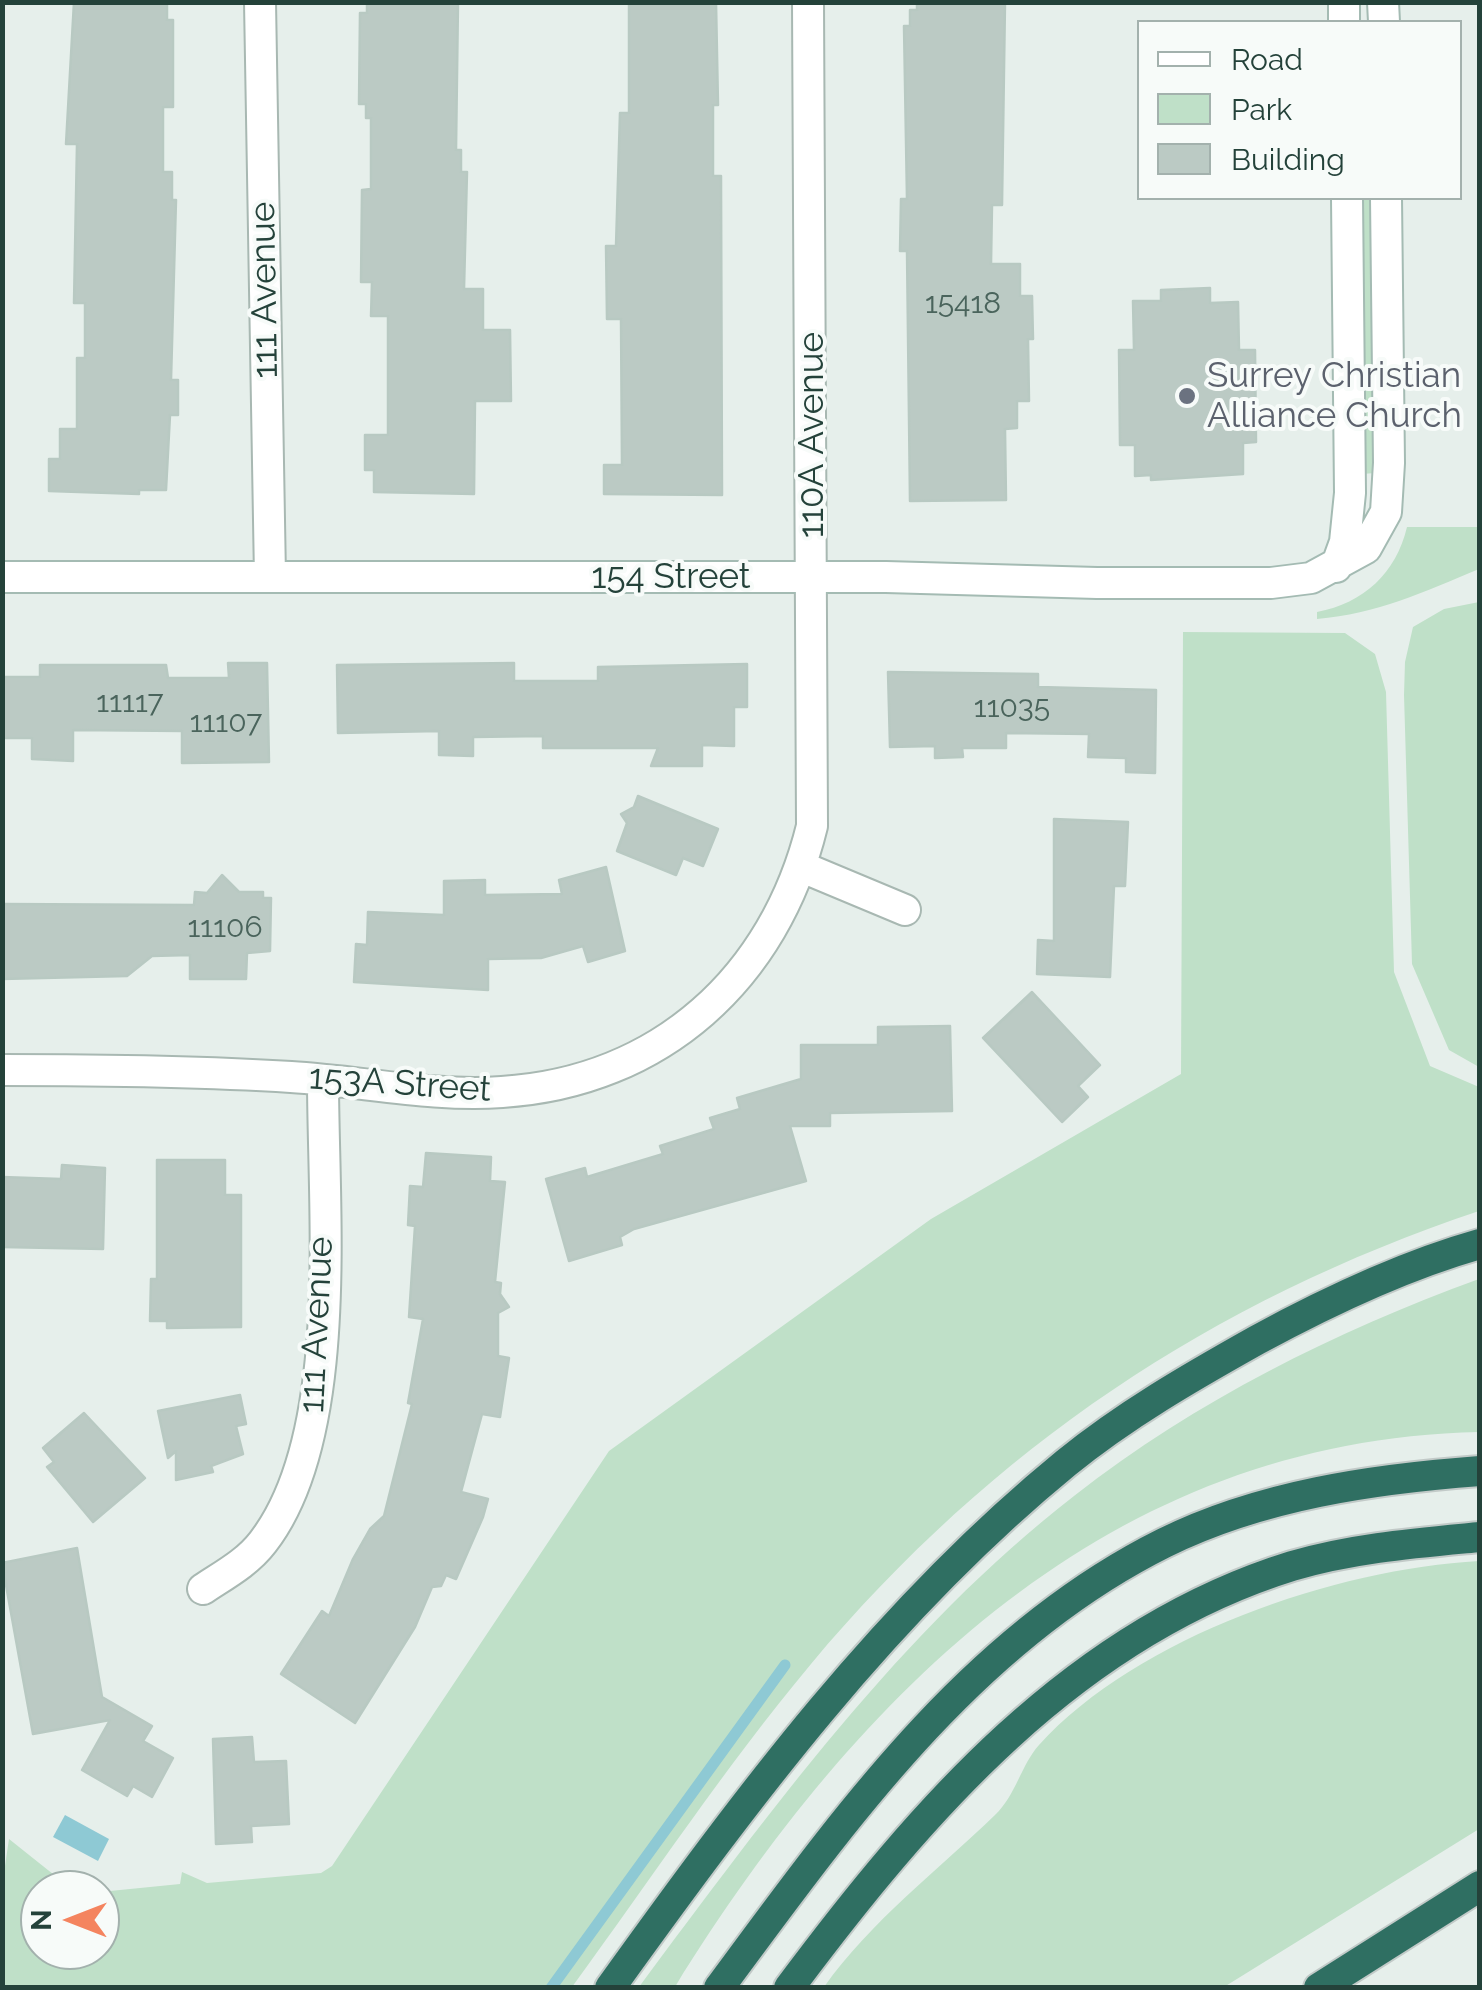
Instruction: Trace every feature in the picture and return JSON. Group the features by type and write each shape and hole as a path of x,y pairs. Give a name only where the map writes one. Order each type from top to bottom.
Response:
{"highway":[{"path":"610,1988 799,1732 930,1587 1067,1463 1170,1389 1326,1302 1480,1244"},
{"path":"719,1988 883,1774 954,1695 1058,1608 1164,1543 1220,1520 1294,1497 1397,1477 1480,1472"},
{"path":"789,1988 872,1876 952,1786 1025,1718 1093,1666 1193,1608 1292,1566 1384,1547 1480,1537"},
{"path":"1318,1988 1480,1886"}],"street":[{"name":"111 Avenue","path":"260,2 270,577"},
{"name":"110A Avenue","path":"755,958 782,915 802,867 812,826 808,2"},
{"path":"1336,567 1347,531 1350,493 1347,200"},
{"path":"1336,567 1373,540 1388,497 1386,200"},
{"name":"154 Street","path":"2,577 813,577 1271,583 1310,578 1336,567"},
{"path":"802,867 905,910"},
{"name":"153A Street","path":"2,1070 323,1081 502,1092 575,1081 619,1066 683,1028 755,958"},
{"name":"111 Avenue","path":"203,1589 246,1560 264,1540 309,1444 321,1365 323,1081"}],"green space":[{"path":"1358,200 1371,200 1375,473 1362,474"},
{"path":"1407,527 1479,527 1479,569 1380,607 1317,619 1317,612 1349,601 1376,583 1395,558"},
{"path":"1480,602 1479,1067 1449,1050 1412,964 1404,695 1405,662 1413,627 1444,609"},
{"path":"1183,632 1345,633 1375,654 1386,692 1394,972 1430,1066 1479,1087 1479,1211 1381,1247 1287,1289 1198,1337 1113,1390 1032,1449 954,1514 881,1586 779,1703 572,1987 3,1987 2,1886 9,1839 48,1870 20,1870 20,1970 120,1970 120,1890 180,1884 182,1872 207,1883 321,1873 332,1866 609,1451 931,1219 1181,1074"},
{"path":"1479,1279 1479,1432 1346,1446 1223,1480 1111,1533 1007,1602 913,1683 826,1777 747,1878 675,1987 639,1987 840,1726 951,1605 1011,1548 1121,1461 1218,1399 1372,1322"},
{"path":"1479,1561 1479,1829 1224,1987 824,1987 883,1918 1002,1807 1039,1745 1080,1706 1129,1671 1242,1615 1303,1594 1364,1578"}],"water":[{"path":"65,1815 109,1839 98,1861 53,1837"}],"building":[{"path":"74,2 167,2 167,20 173,20 173,107 163,107 163,172 172,172 172,200 176,200 171,380 178,380 178,415 170,415 166,490 139,490 139,494 49,491 49,459 60,459 60,429 77,429 77,358 85,358 85,303 74,303 77,144 66,144"},
{"path":"367,2 458,2 456,150 461,150 461,172 467,172 464,289 483,289 483,330 510,330 511,401 475,401 474,494 374,492 374,470 365,470 365,435 388,435 388,316 371,316 372,282 361,282 362,190 371,189 371,118 366,118 366,104 359,104 360,13 367,13"},
{"path":"629,2 716,2 718,105 713,105 713,176 721,176 722,495 604,494 604,465 622,465 621,319 607,319 606,246 616,246 620,113 629,113"},
{"path":"917,2 1005,2 1002,205 992,205 991,264 1020,264 1020,296 1032,296 1033,339 1028,339 1029,401 1017,401 1017,428 1005,429 1006,500 910,501 907,251 900,251 901,199 907,199 904,26 910,26 910,10 917,10"},
{"name":"Surrey Christian Alliance Church","path":"1210,288 1210,303 1238,302 1239,350 1255,350 1256,442 1243,443 1243,474 1151,480 1151,475 1135,476 1135,445 1120,445 1119,350 1134,350 1133,301 1161,301 1161,290"},
{"path":"228,663 267,663 269,762 182,763 182,731 73,730 73,761 32,759 32,738 2,738 2,677 40,677 40,665 166,665 168,678 229,678"},
{"path":"514,663 514,681 598,681 598,667 747,664 747,707 734,707 734,746 702,745 702,766 651,766 658,748 543,748 543,736 473,737 473,756 439,755 439,731 338,733 337,665"},
{"path":"888,672 1038,674 1038,687 1156,690 1155,773 1126,772 1126,758 1088,757 1089,734 1006,733 1006,748 962,748 963,757 935,758 935,746 890,747"},
{"path":"638,796 718,829 703,866 683,858 676,875 617,851 627,823 621,814 634,807"},
{"path":"1054,819 1128,822 1125,886 1114,886 1110,977 1037,974 1038,940 1054,941"},
{"path":"606,867 625,951 588,962 583,946 541,958 488,959 488,990 354,982 356,944 367,945 368,912 444,915 444,881 485,880 485,895 562,894 559,880"},
{"path":"222,875 239,892 263,892 263,898 271,898 270,951 247,953 246,979 190,979 190,955 152,956 127,976 2,979 2,904 194,905 195,892 207,893"},
{"path":"1032,992 1100,1065 1078,1086 1088,1097 1062,1122 983,1038"},
{"path":"950,1026 952,1111 830,1113 830,1126 790,1126 806,1181 634,1229 620,1237 622,1245 569,1261 546,1179 585,1168 587,1177 663,1154 660,1146 714,1129 710,1118 740,1109 737,1098 801,1079 801,1045 878,1045 878,1027"},
{"path":"426,1153 491,1157 490,1181 505,1182 495,1282 501,1283 500,1294 509,1307 498,1313 498,1356 509,1358 500,1417 482,1414 461,1492 488,1499 483,1517 456,1579 446,1575 441,1586 432,1587 415,1627 355,1723 281,1674 322,1611 329,1616 353,1559 370,1529 384,1516 412,1404 408,1403 423,1319 409,1317 415,1226 408,1225 410,1186 423,1187"},
{"path":"157,1160 225,1160 225,1195 241,1195 241,1327 167,1328 167,1321 150,1321 151,1279 157,1279"},
{"path":"62,1165 105,1168 103,1249 2,1247 2,1177 61,1179"},
{"path":"240,1395 246,1424 236,1426 243,1454 211,1466 213,1472 176,1480 176,1451 168,1458 158,1411"},
{"path":"84,1413 145,1478 93,1522 47,1467 54,1462 43,1448"},
{"path":"77,1548 102,1697 152,1726 143,1741 173,1758 152,1797 133,1786 127,1796 82,1770 110,1720 33,1734 2,1563"},
{"path":"252,1737 254,1762 286,1761 289,1824 251,1826 252,1842 216,1844 213,1739"}],"waterway":[{"path":"551,1988 785,1665"}],"place":[{"name":"Surrey Christian Alliance Church","path":"1187,396"}]}
